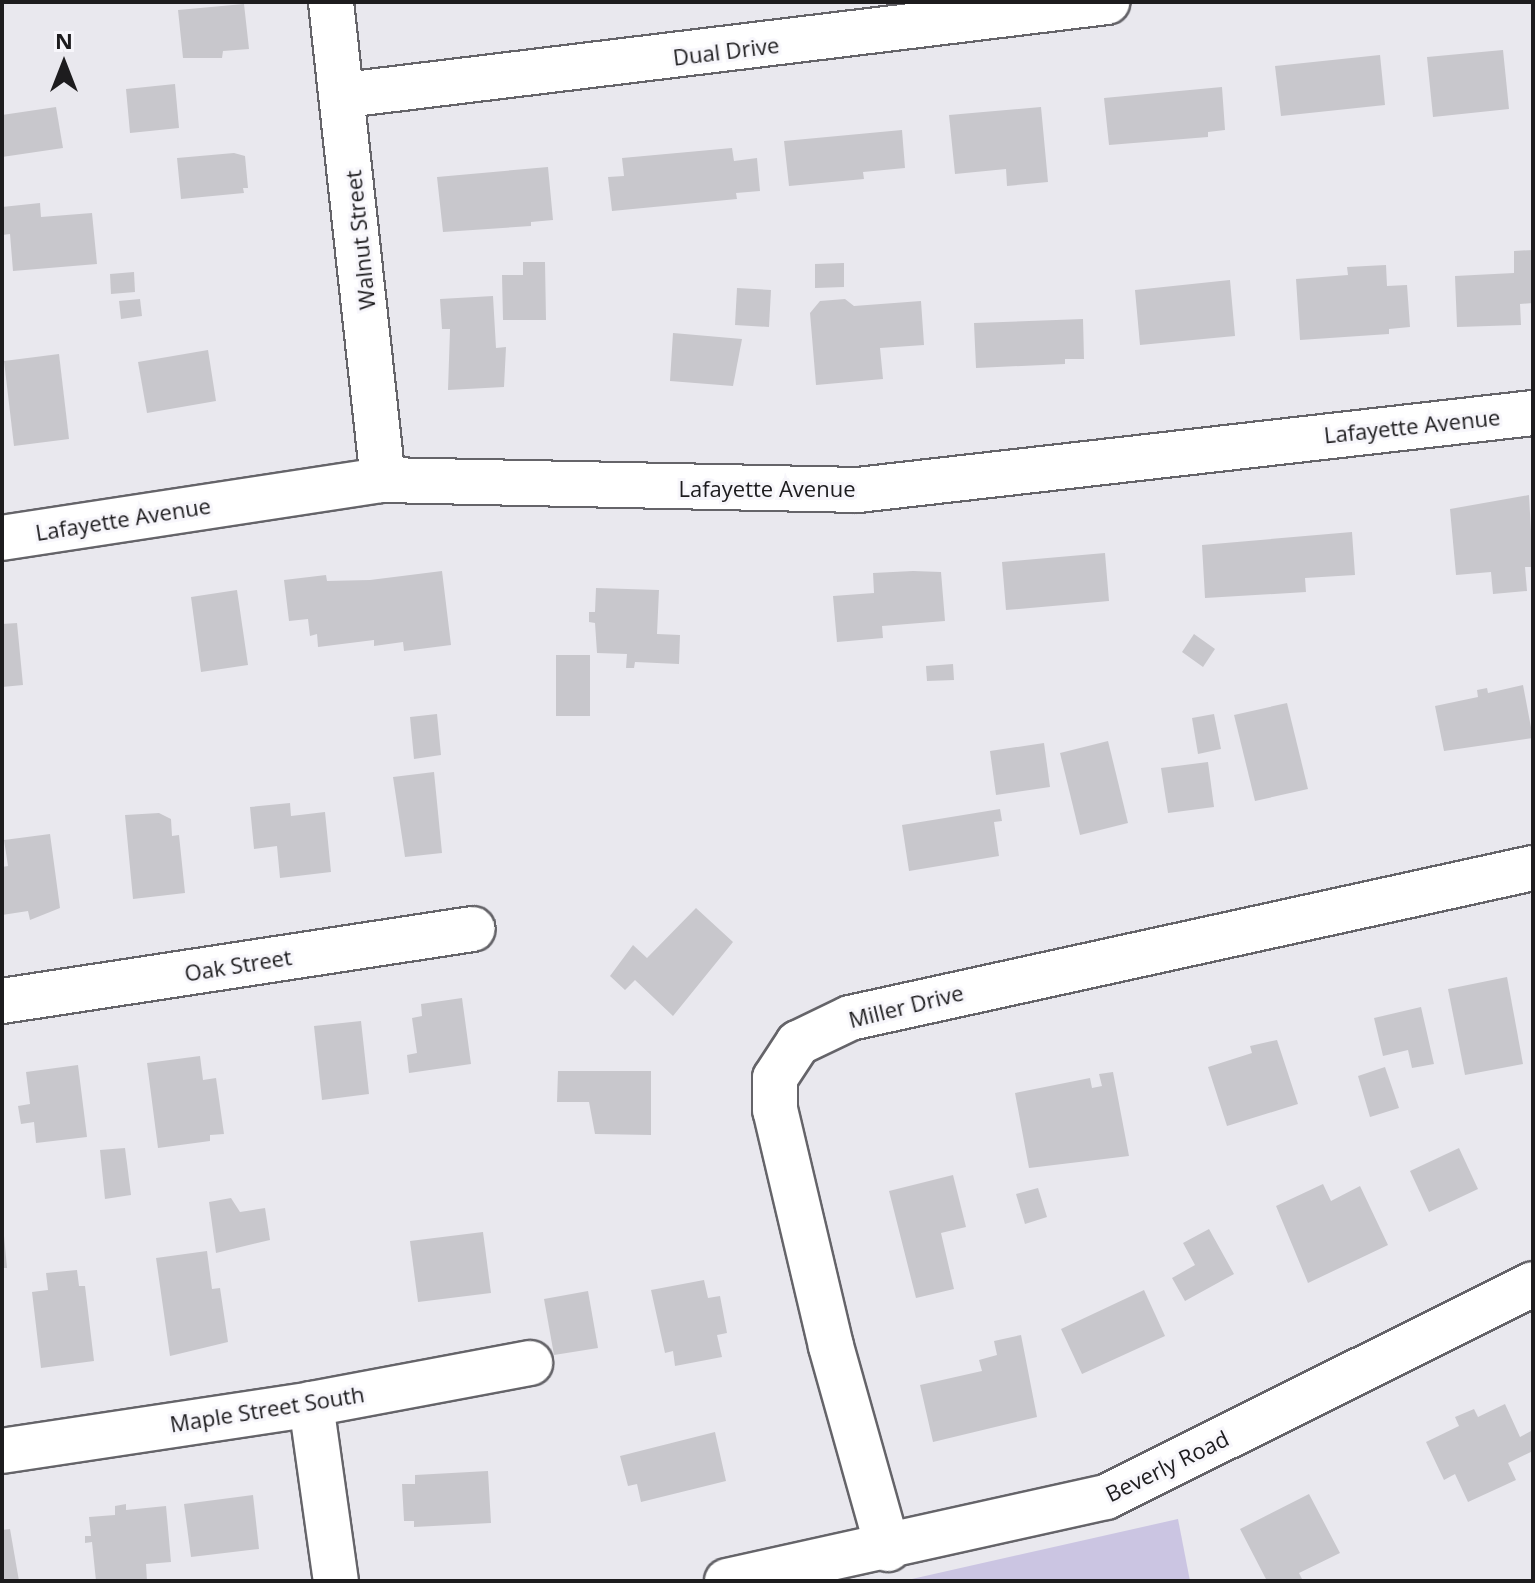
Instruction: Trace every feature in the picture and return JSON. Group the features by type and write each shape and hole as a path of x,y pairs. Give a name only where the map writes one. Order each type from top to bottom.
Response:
{"street":[{"name":"Walnut Street","path":"331,2 345,95 383,480"},
{"name":"Dual Drive","path":"345,95 1107,2"},
{"name":"Lafayette Avenue","path":"2,538 383,480 858,490 1533,413"},
{"name":"Miller Drive","path":"888,1549 831,1346 775,1110 775,1078 798,1043 850,1018 1533,868"},
{"name":"Oak Street","path":"2,1001 473,929"},
{"name":"Beverly Road","path":"727,1581 888,1549 1106,1497 1533,1284"},
{"name":"Maple Street South","path":"2,1451 311,1404 530,1363"},
{"path":"311,1404 336,1581"}],"shaded area":[{"path":"1178,1519 1190,1581 903,1581"}],"building":[{"path":"244,4 249,49 223,51 222,58 183,58 178,10"},
{"path":"1503,50 1509,109 1433,117 1427,57"},
{"path":"1380,55 1385,105 1281,116 1275,66"},
{"path":"175,84 179,128 130,133 126,89"},
{"path":"1222,87 1225,130 1208,132 1208,137 1109,145 1104,98"},
{"path":"56,107 63,148 2,157 2,115"},
{"path":"1041,107 1048,182 1007,186 1006,169 955,174 949,115"},
{"path":"902,130 905,168 863,172 864,179 789,186 784,141"},
{"path":"732,148 734,161 757,158 760,191 736,193 737,199 612,211 608,177 624,176 622,158"},
{"path":"234,153 245,156 248,188 243,188 244,193 181,199 177,158"},
{"path":"548,167 553,220 531,222 531,226 443,232 437,177"},
{"path":"40,203 41,217 92,213 97,264 13,271 10,234 2,235 2,207"},
{"path":"1533,250 1533,303 1520,304 1521,325 1457,327 1455,276 1514,273 1514,251"},
{"path":"523,262 545,262 546,320 503,320 502,275 523,275"},
{"path":"844,263 844,287 815,288 815,264"},
{"path":"1386,265 1387,286 1407,285 1410,327 1389,329 1389,334 1300,340 1296,279 1348,275 1347,267"},
{"path":"134,272 135,292 111,294 110,274"},
{"path":"1230,280 1235,336 1140,345 1135,290"},
{"path":"737,288 771,290 769,327 735,325"},
{"path":"493,296 496,348 506,347 504,387 448,390 450,329 442,329 440,299"},
{"path":"140,299 142,316 121,319 119,301"},
{"path":"845,299 854,306 921,301 924,345 880,348 883,379 816,385 810,313 820,301"},
{"path":"1083,319 1084,359 1065,359 1065,364 976,368 974,323"},
{"path":"673,333 742,339 733,386 670,381"},
{"path":"208,350 216,401 147,413 138,362"},
{"path":"59,354 69,439 14,446 4,361"},
{"path":"1529,495 1533,567 1525,567 1527,591 1493,594 1491,572 1456,575 1450,509"},
{"path":"1352,532 1355,575 1305,578 1306,592 1205,598 1202,545"},
{"path":"1105,553 1109,601 1006,610 1002,562"},
{"path":"442,571 451,645 404,651 403,642 374,646 374,640 318,647 317,634 310,636 308,619 289,621 284,580 326,575 327,581 370,580"},
{"path":"941,572 945,621 882,626 883,638 837,642 833,596 874,593 873,573"},
{"path":"596,588 659,590 657,634 680,635 679,664 635,662 634,668 626,668 627,654 597,653 595,623 589,622 589,612 595,612"},
{"path":"237,590 248,665 201,672 191,597"},
{"path":"17,623 23,685 2,687 2,624"},
{"path":"1194,634 1215,649 1203,667 1182,652"},
{"path":"556,655 590,655 590,716 556,716"},
{"path":"953,664 954,680 927,681 926,666"},
{"path":"1523,685 1533,738 1444,751 1435,706 1478,697 1477,690 1487,688 1488,693"},
{"path":"1287,703 1308,789 1255,801 1234,715"},
{"path":"437,714 441,755 414,759 410,717"},
{"path":"1214,714 1221,749 1198,754 1192,718"},
{"path":"1108,741 1128,823 1080,835 1060,753"},
{"path":"1044,743 1050,787 996,795 990,751"},
{"path":"1208,762 1214,807 1168,813 1161,768"},
{"path":"434,772 442,853 405,857 393,777"},
{"path":"290,803 291,816 325,812 331,872 280,878 277,846 254,849 250,807"},
{"path":"1000,809 1002,821 994,822 999,856 909,871 902,825"},
{"path":"159,813 171,819 172,836 179,835 185,893 133,899 125,815"},
{"path":"50,834 60,908 30,920 28,911 2,915 2,867 8,866 4,840"},
{"path":"696,908 733,942 673,1016 635,980 625,990 610,976 633,945 647,958"},
{"path":"1507,977 1523,1064 1465,1075 1448,989"},
{"path":"462,998 471,1064 409,1073 407,1055 417,1053 412,1018 422,1016 421,1004"},
{"path":"1421,1007 1434,1064 1412,1068 1408,1050 1383,1056 1374,1018"},
{"path":"361,1021 369,1094 322,1100 314,1026"},
{"path":"1277,1040 1298,1104 1227,1126 1208,1067 1252,1053 1250,1046"},
{"path":"200,1056 203,1080 216,1078 224,1134 210,1135 210,1141 158,1148 147,1063"},
{"path":"78,1065 87,1137 36,1143 34,1122 21,1124 18,1106 30,1104 26,1072"},
{"path":"1385,1067 1399,1108 1370,1117 1358,1076"},
{"path":"558,1071 651,1071 651,1135 595,1134 589,1102 557,1102"},
{"path":"1113,1072 1129,1156 1029,1168 1015,1093 1090,1078 1092,1088 1102,1086 1099,1074"},
{"path":"125,1148 131,1195 105,1199 100,1150"},
{"path":"1459,1148 1478,1189 1429,1212 1410,1171"},
{"path":"953,1175 966,1227 941,1233 954,1289 916,1298 889,1191"},
{"path":"1323,1184 1331,1201 1360,1186 1388,1245 1308,1283 1276,1206"},
{"path":"1038,1188 1047,1217 1025,1224 1016,1194"},
{"path":"231,1198 240,1212 265,1208 270,1240 216,1253 209,1202"},
{"path":"1209,1229 1234,1274 1185,1301 1172,1278 1195,1265 1183,1243"},
{"path":"483,1232 491,1293 418,1302 410,1241"},
{"path":"4,1236 7,1268 2,1268"},
{"path":"207,1251 212,1289 220,1288 228,1342 170,1356 156,1258"},
{"path":"77,1270 79,1286 85,1286 94,1361 41,1368 32,1292 48,1290 46,1273"},
{"path":"704,1280 708,1298 720,1296 727,1333 717,1335 722,1357 675,1366 673,1351 665,1353 651,1290"},
{"path":"1144,1290 1165,1336 1082,1374 1061,1329"},
{"path":"588,1291 598,1348 554,1355 544,1299"},
{"path":"1021,1335 1037,1417 933,1442 920,1385 982,1371 979,1360 997,1355 994,1341"},
{"path":"1505,1404 1520,1437 1533,1430 1533,1451 1508,1463 1516,1480 1468,1502 1455,1474 1444,1480 1426,1442 1459,1426 1455,1417 1474,1409 1478,1417"},
{"path":"715,1432 726,1481 641,1502 637,1484 628,1486 620,1456"},
{"path":"488,1471 491,1523 414,1527 414,1521 404,1521 402,1484 415,1484 415,1475"},
{"path":"1309,1494 1340,1553 1299,1573 1303,1581 1267,1581 1240,1529"},
{"path":"253,1495 259,1549 191,1557 184,1504"},
{"path":"126,1504 126,1510 166,1506 171,1562 146,1564 147,1581 96,1581 92,1542 85,1543 85,1536 91,1536 89,1517 115,1515 115,1506"},
{"path":"10,1529 19,1581 2,1581 2,1530"}]}
